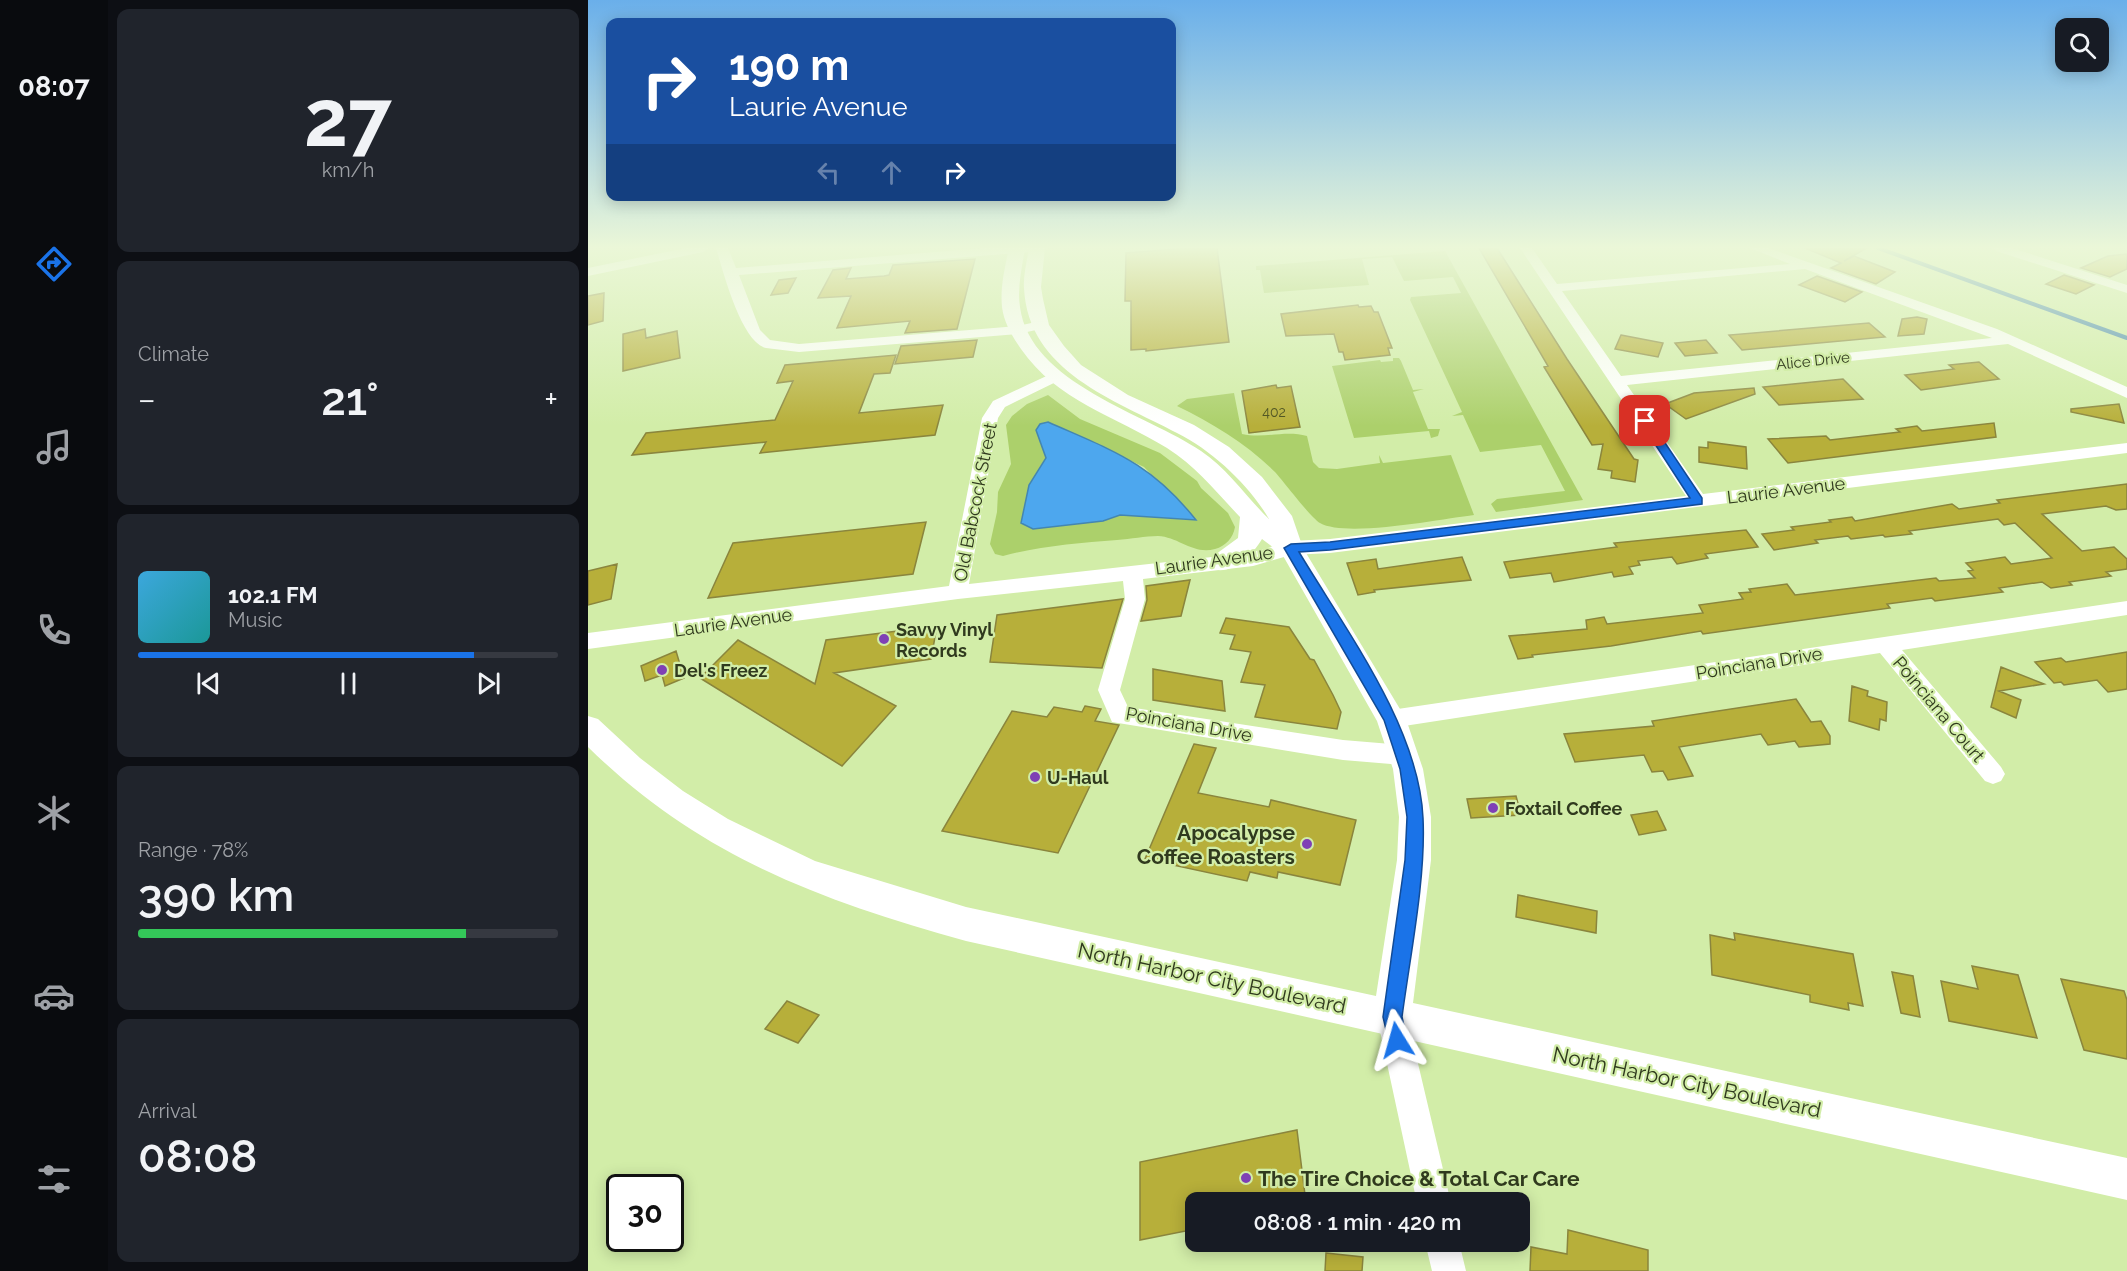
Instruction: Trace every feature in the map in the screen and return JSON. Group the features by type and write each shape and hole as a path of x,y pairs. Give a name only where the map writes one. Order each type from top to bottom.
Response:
{"main road":[{"path":"1011,307 1018,330 1033,355 1055,378 1087,401 1163,437 1195,457 1222,480 1261,525 1291,548"},
{"path":"1036,307 1040,326 1074,369 1121,399 1187,429 1221,452 1254,482 1280,516 1291,548 1390,719 1403,755 1415,817 1414,850 1392,1017"},
{"path":"1221,563 1241,551 1251,539 1254,529 1251,513"},
{"name":"North Harbor City Boulevard","path":"588,728 626,767 678,808 740,845 817,878 881,901 966,924 2127,1179"}],"street":[{"path":"744,307 753,333 766,344 799,348 1018,330 1040,326"},
{"path":"1566,307 1698,501"},
{"path":"1919,307 2079,368 2127,393"},
{"name":"Alice Drive","path":"1618,381 2008,341"},
{"name":"Old Babcock Street","path":"958,592 990,418 999,404 1055,378"},
{"name":"Laurie Avenue","path":"588,641 958,592 1253,559 1291,548 1330,546 2127,448"},
{"name":"Poinciana Drive","path":"1132,572 1135,599 1110,690 1120,715 1343,750 1403,755"},
{"name":"Poinciana Drive","path":"1390,719 2127,608"},
{"name":"Poinciana Court","path":"1885,644 1993,774"},
{"path":"1392,1017 1432,1192"},
{"path":"1444,1252 1449,1271"}],"green space":[{"path":"1413,307 1476,307 1583,500 1496,512 1491,504 1497,499 1565,491 1541,445 1480,452 1463,415 1452,416 1462,412"},
{"path":"1393,358 1399,358 1401,361 1413,390 1424,389 1413,392 1428,429 1440,429 1438,436 1431,438 1429,431 1354,438 1332,366 1380,360 1381,362 1393,361"},
{"path":"1234,393 1242,434 1307,436 1313,462 1319,468 1337,469 1380,463 1379,455 1383,463 1451,455 1474,515 1371,528 1350,529 1320,523 1304,508 1275,472 1253,452 1216,427 1177,406 1187,399"},
{"path":"1048,395 1080,419 1160,453 1197,481 1201,488 1228,513 1235,527 1231,538 1222,546 1207,550 1193,548 1166,537 1148,536 1060,545 1003,556 995,554 990,544 997,512 998,492 1011,464 1006,425 1012,416 1027,404","holes":["1048,422 1144,467 1195,520 1120,515 1103,521 1033,529 1029,485 1046,458"]}],"water":[{"path":"1048,422 1111,450 1146,471 1163,484 1196,520 1120,515 1103,521 1033,529 1021,523 1029,485 1046,458 1036,430 1040,424"}],"building":[{"path":"588,307 603,307 603,321 588,325"},
{"path":"846,307 963,307 957,329 905,333 910,321 837,328"},
{"path":"1131,307 1225,307 1229,342 1146,351 1146,349 1131,350"},
{"path":"1338,307 1372,307 1374,312 1378,312 1392,348 1388,348 1390,355 1345,360 1343,352 1339,352 1334,334 1286,336 1281,314"},
{"path":"1514,307 1534,307 1634,459 1638,460 1635,482 1611,478 1612,471 1598,469 1603,444 1592,445 1544,367 1548,366"},
{"path":"1917,317 1927,319 1924,334 1898,336 1902,319"},
{"path":"1869,323 1885,337 1742,350 1729,335"},
{"path":"645,329 646,338 677,331 680,358 623,371 623,334"},
{"path":"1621,335 1663,343 1658,357 1615,349"},
{"path":"977,340 973,357 895,364 901,346"},
{"path":"1706,340 1717,353 1685,356 1675,343"},
{"path":"896,355 890,373 874,374 859,413 943,405 935,435 760,453 766,442 632,455 646,433 775,420 793,381 777,383 785,365"},
{"path":"1979,362 1999,379 1921,390 1905,375 1954,369 1949,365"},
{"path":"1843,379 1863,399 1779,405 1763,387"},
{"path":"1276,385 1277,388 1291,386 1300,427 1249,433 1242,391"},
{"path":"1754,388 1755,394 1686,419 1665,404 1694,393"},
{"path":"2119,404 2124,423 2071,412 2071,409"},
{"path":"1994,423 1996,437 1788,463 1768,439 1826,436 1830,440 1900,432 1896,429 1917,426 1922,431"},
{"path":"1708,442 1746,447 1747,469 1699,462 1699,447 1708,448"},
{"path":"2127,484 2127,509 2116,510 2106,506 2042,514 2082,551 2114,547 2127,559 2127,569 2106,572 2111,576 2069,582 2072,585 2051,588 2042,582 1999,588 2003,592 1935,601 1932,598 1887,604 1890,608 1703,634 1701,631 1611,646 1532,655 1533,657 1518,659 1509,636 1587,629 1586,620 1604,617 1607,624 1703,613 1699,605 1743,599 1739,593 1751,592 1749,589 1787,584 1795,595 1936,578 1939,581 1975,578 1968,571 1973,570 1966,563 2005,557 2011,564 2052,558 2015,523 2004,525 1998,519 1909,531 1912,534 1851,539 1848,536 1815,540 1818,543 1774,550 1762,534 1794,530 1791,527 1831,522 1829,520 1852,517 1855,521 1952,504 1959,509 2000,503 1997,500"},
{"path":"926,522 913,574 708,598 733,543"},
{"path":"1746,530 1758,547 1705,554 1708,558 1677,564 1672,557 1638,561 1640,565 1629,567 1633,574 1614,577 1612,572 1554,582 1551,573 1510,578 1504,562 1617,547 1614,543"},
{"path":"1462,557 1471,580 1374,590 1375,592 1358,595 1347,563 1376,559 1378,569"},
{"path":"617,564 611,599 588,605 588,571"},
{"path":"1190,580 1181,616 1141,621 1147,600 1146,586"},
{"path":"1123,599 1102,668 990,662 997,615"},
{"path":"1226,618 1289,627 1310,659 1314,660 1341,712 1337,729 1255,717 1265,685 1241,682 1251,652 1230,649 1235,635 1220,633"},
{"path":"937,626 931,659 834,673 896,706 842,766 700,678 738,640 815,684 826,640"},
{"name":"Del's Freez","path":"676,651 684,678 665,686 662,675 645,681 641,666"},
{"path":"2127,652 2127,689 2108,692 2097,680 2064,685 2061,682 2054,683 2035,662 2061,658 2066,662"},
{"path":"2001,667 2044,684 1999,691 2021,700 2016,718 1991,707"},
{"path":"1153,669 1222,681 1225,711 1153,700"},
{"path":"1852,686 1868,691 1867,696 1887,702 1886,721 1880,719 1879,730 1849,721"},
{"path":"1796,699 1811,722 1821,721 1830,736 1830,744 1799,747 1795,741 1768,745 1761,734 1679,747 1693,776 1668,780 1663,771 1652,772 1644,755 1575,762 1564,734 1654,726 1652,721"},
{"path":"1085,706 1101,709 1095,721 1119,725 1058,853 942,831 1012,711 1047,717 1054,707 1082,712"},
{"path":"1194,744 1216,748 1198,793 1269,807 1271,800 1356,820 1340,885 1278,872 1277,878 1250,872 1247,881 1145,859"},
{"path":"1516,796 1521,815 1471,818 1467,799"},
{"path":"1657,811 1666,830 1639,835 1631,815"},
{"path":"1518,895 1597,911 1596,933 1516,917"},
{"path":"1734,933 1853,954 1863,1006 1848,1003 1849,1010 1810,1002 1810,995 1712,975 1710,935 1735,940"},
{"path":"1972,966 2018,975 2037,1038 1949,1021 1941,981 1978,989"},
{"path":"1892,972 1913,976 1920,1017 1901,1013"},
{"path":"2061,979 2124,991 2127,1000 2127,1059 2084,1050"},
{"path":"787,1001 819,1015 798,1043 765,1029"},
{"path":"1297,1130 1305,1192 1185,1192 1185,1231 1140,1240 1140,1162"},
{"path":"1568,1230 1648,1250 1648,1271 1530,1271 1531,1247 1567,1254"},
{"path":"1326,1253 1363,1257 1362,1271 1325,1271"}],"waterway":[{"path":"2042,307 2127,338"}],"place":[{"name":"Savvy Vinyl Records","path":"884,639"},
{"name":"Del's Freez","path":"662,670"},
{"name":"U-Haul","path":"1035,777"},
{"name":"Foxtail Coffee","path":"1493,808"},
{"name":"Apocalypse Coffee Roasters","path":"1307,844"},
{"name":"The Tire Choice & Total Car Care","path":"1246,1178"}],"route":[{"path":"1397,1040 1392,1017 1414,860 1415,817 1408,769 1390,719 1291,548 1330,546 1698,501 1645,421"}]}
